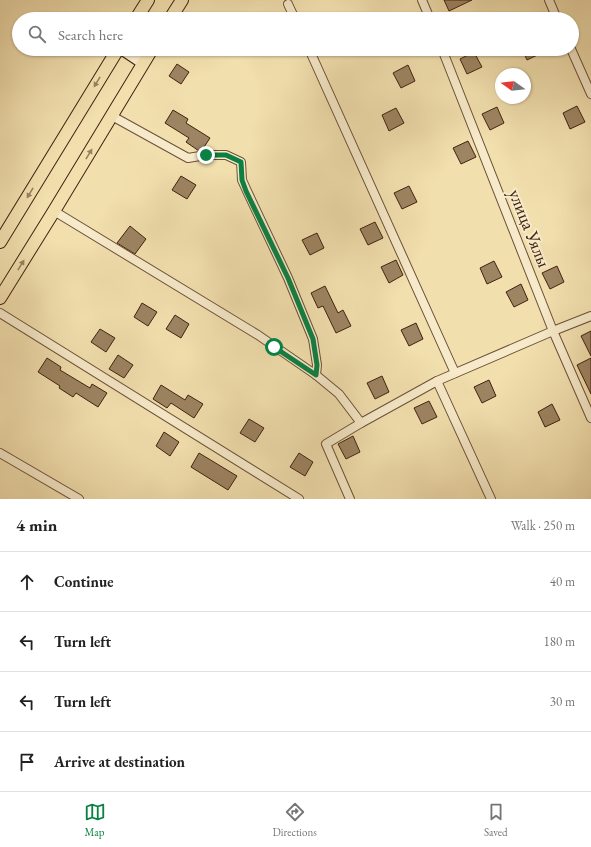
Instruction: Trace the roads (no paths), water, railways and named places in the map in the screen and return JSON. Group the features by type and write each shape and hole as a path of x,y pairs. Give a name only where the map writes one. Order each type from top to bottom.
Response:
{"main road":[{"path":"140,12 148,0"},
{"path":"174,12 182,0"},
{"path":"0,242 114,56"},
{"path":"132,56 143,63"},
{"path":"0,298 148,56"}],"street":[{"path":"422,0 427,12"},
{"path":"549,0 554,12"},
{"path":"288,4 292,12"},
{"path":"312,56 455,373"},
{"name":"улица Уялы","path":"445,56 553,331 591,418"},
{"path":"574,56 591,94"},
{"path":"112,116 188,158 206,155 226,155 241,162 242,180 246,191 288,278 313,339 317,365 316,375"},
{"path":"54,211 258,335 316,375 339,394 361,423"},
{"path":"0,313 299,499"},
{"path":"350,499 326,444 437,381 591,316"},
{"path":"437,381 491,499"},
{"path":"0,453 79,499"}]}
